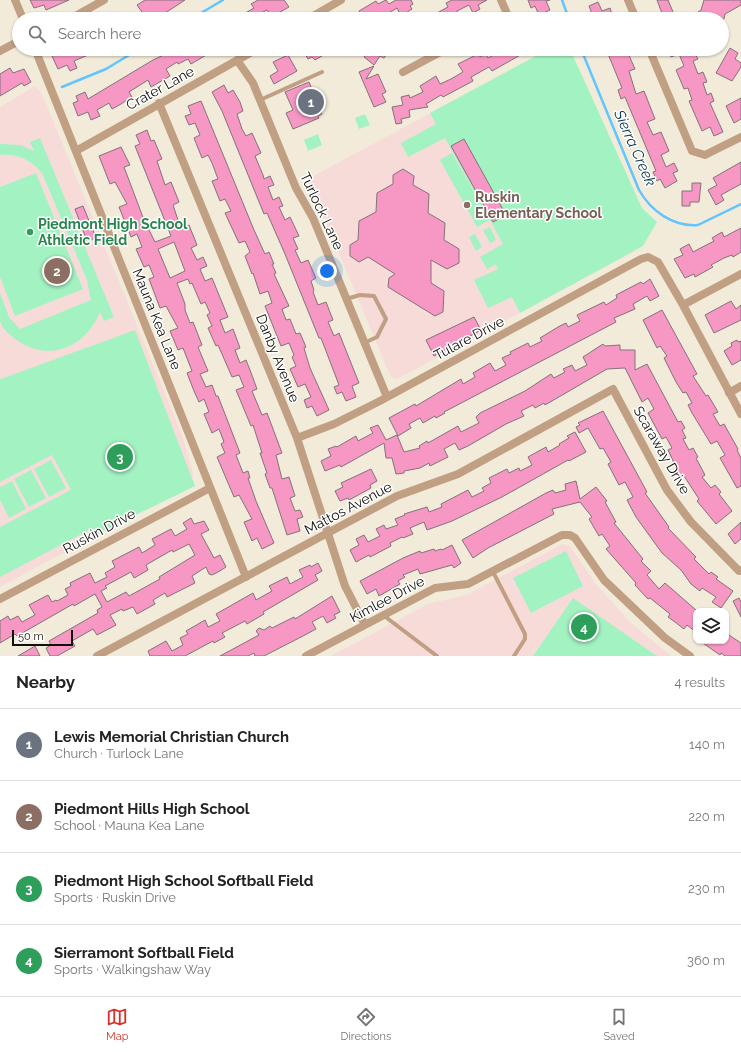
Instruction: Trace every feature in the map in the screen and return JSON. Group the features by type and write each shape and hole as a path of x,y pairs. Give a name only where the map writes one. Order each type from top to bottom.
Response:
{"street":[{"path":"15,0 20,12"},
{"path":"83,12 104,0"},
{"path":"320,12 341,0"},
{"path":"501,0 506,12"},
{"path":"628,0 633,12"},
{"path":"0,51 12,45"},
{"name":"Mauna Kea Lane","path":"39,56 246,577"},
{"name":"Crater Lane","path":"76,151 244,56"},
{"path":"403,72 433,56"},
{"path":"652,56 692,151 705,154 741,137"},
{"name":"Turlock Lane","path":"237,60 253,83 296,188 313,218 387,397"},
{"name":"Danby Avenue","path":"159,103 297,438 345,586 365,625"},
{"name":"Tulare Drive","path":"297,438 334,424 387,397 641,259 652,258 658,262 683,305"},
{"path":"741,274 683,305 741,414"},
{"path":"729,393 741,386"},
{"name":"Mattos Avenue","path":"97,656 397,496 458,474 613,389"},
{"name":"Scaraway Drive","path":"613,389 667,490 691,522 739,571 741,570"},
{"name":"Ruskin Drive","path":"0,599 210,488"},
{"name":"Kimlee Drive","path":"306,656 435,588 468,584 492,570 562,535 570,535 579,543 604,580 665,638 690,656"}],"lane":[{"path":"260,100 322,72"},
{"path":"346,300 360,295 374,296 386,319 377,337 364,343"},
{"path":"492,570 514,610 525,634 525,639 514,656"},
{"path":"383,615 437,656"}],"shaded area":[{"name":"Ruskin Elementary School","path":"536,56 554,56 635,251 399,378 394,379 390,375 308,179"},
{"path":"35,86 42,94 182,435 193,473 192,482 188,486 0,587 0,107"},
{"path":"563,544 570,546 595,583 631,623 671,656 331,656 428,604 466,595"}],"green space":[{"path":"536,56 573,56 642,208 657,222 643,246 520,313 512,297 488,308 474,280 498,269 496,264 487,269 480,257 503,244 490,220 477,227 440,160 452,153 487,215 445,138 408,157 401,143 436,124 430,113"},
{"path":"365,114 370,125 359,129 355,118"},
{"path":"318,134 322,145 308,151 304,140"},
{"path":"40,138 114,317 104,321 100,312 94,324 77,342 66,348 43,351 18,341 5,330 0,321 0,293 9,317 20,329 91,300 87,280 42,173 33,164 23,158 12,155 0,155 0,144 20,145 34,151 30,142"},
{"name":"Piedmont High School Athletic Field","path":"36,173 83,289 15,316 0,277 0,187"},
{"path":"490,227 496,240 490,243 483,230"},
{"path":"475,234 482,247 476,251 469,237"},
{"path":"135,330 195,486 95,535 91,529 0,577 0,527 71,490 52,455 0,482 0,378 1,379"},
{"path":"51,460 66,488 49,497 34,469"},
{"path":"31,470 46,498 29,507 14,479"},
{"path":"12,481 26,509 9,518 0,500 0,487"},
{"path":"566,551 583,586 531,613 513,578"},
{"path":"573,598 657,656 533,656"}],"building":[{"path":"30,0 69,0 46,10 44,5 34,8"},
{"path":"145,0 185,0 167,12 142,12 137,5"},
{"path":"258,0 284,0 289,7 280,12 268,12 267,10 263,12 247,12 254,8 251,4"},
{"path":"386,0 389,4 396,0 411,0 413,4 410,6 412,9 407,12 399,12 397,8 390,12 359,11 376,1 378,4"},
{"path":"452,0 487,0 478,5 480,9 475,12 472,12 469,5 457,12 439,12 448,7 446,3"},
{"path":"528,0 550,0 546,1 550,10 546,12 538,12 535,6 531,8"},
{"path":"657,0 668,0 673,12 662,12"},
{"path":"704,0 741,0 741,5 729,12 698,12 701,10"},
{"path":"598,2 602,11 610,8 611,12 591,12 589,6"},
{"path":"730,48 738,53 735,59 741,63 741,67 732,81 716,73 726,56 729,56"},
{"path":"52,56 86,56 74,61 77,68 70,71 67,65 58,69"},
{"path":"161,56 205,56 191,64 188,59 178,64 177,62 166,69 170,76 151,87 148,80 129,92 132,97 121,104 112,109 109,103 97,110 100,116 91,120 88,112 78,116 73,103 78,101 76,96 85,92 88,99"},
{"path":"289,56 297,71 274,84 270,76 278,71 273,62"},
{"path":"306,56 322,56 315,60 312,57 308,59"},
{"path":"365,56 380,56 374,65"},
{"path":"474,56 487,56 488,58 492,56 519,56 492,71 489,67 471,77 473,81 443,97 441,95 426,104 428,107 409,110 410,117 401,119 402,123 396,124 392,107 403,105 401,97 409,95 410,98 423,92 420,86 436,76 440,84 451,79 463,72 458,64"},
{"path":"609,56 630,56 635,69 629,71 636,94 644,91 655,119 647,122 653,135 661,132 669,151 661,155 666,167 674,163 678,171 673,173 677,181 665,188 660,179 657,181 653,172 656,171 625,97 621,99 618,90 622,88"},
{"path":"680,56 696,56 698,59 693,61 698,74 703,72 707,82 703,83 707,95 711,93 714,101 710,103 723,132 714,136 710,127 702,131 689,101 692,100 688,88 684,89 676,70 684,66"},
{"path":"374,66 366,79 378,74 386,92 382,94 386,102 374,107 359,72"},
{"path":"10,68 13,73 24,69 31,82 24,86 22,83 0,96 0,74"},
{"path":"309,82 322,114 318,116 319,118 293,129 286,113 293,110 285,92"},
{"path":"224,85 228,93 233,90 240,102 243,111 237,114 242,129 246,136 252,133 261,153 255,156 264,179 270,176 274,185 268,187 273,200 279,197 283,206 279,207 285,220 290,217 299,236 293,238 298,249 295,250 301,263 308,260 316,278 311,281 318,305 326,302 333,320 328,322 334,336 339,333 359,383 352,386 356,397 346,401 342,392 337,394 334,387 339,385 321,338 319,338 267,213 264,214 222,111 212,92"},
{"path":"741,98 741,119 734,123 726,106"},
{"path":"201,101 254,230 265,254 269,252 274,264 272,264 276,273 274,274 289,306 282,309 286,320 290,319 296,334 300,333 306,347 304,348 310,368 329,410 317,416 312,406 307,408 304,400 311,397 305,384 298,387 290,369 296,366 292,357 294,355 289,343 281,346 265,306 272,303 268,291 260,294 245,256 250,252 245,241 239,243 225,213 231,211 225,199 220,201 212,181 218,179 212,163 208,155 202,158 194,138 200,135 195,123 189,125 185,116 191,114 188,106"},
{"path":"147,130 151,141 154,140 162,159 157,161 165,185 171,182 179,202 173,205 178,220 183,228 189,225 197,245 191,248 197,260 203,257 207,266 200,269 205,281 212,278 228,317 220,320 225,333 233,329 240,348 235,350 240,363 246,360 257,389 252,391 262,415 267,413 282,453 276,455 282,479 289,477 295,496 290,498 295,511 300,510 303,517 297,519 300,531 287,535 272,488 270,488 265,474 267,473 253,425 251,426 236,390 244,387 239,375 232,377 218,345 216,346 208,328 212,326 207,315 210,313 205,302 201,304 192,283 190,284 188,279 177,283 190,323 193,322 202,345 198,347 208,371 200,374 206,387 212,385 216,396 218,396 240,453 236,455 243,473 248,471 250,478 248,478 256,501 274,543 262,549 257,538 252,541 244,522 252,519 239,495 234,497 217,457 225,453 221,444 224,442 219,429 212,433 204,414 209,412 204,399 199,402 194,391 187,373 192,371 183,348 178,350 170,331 178,328 166,306 160,308 149,279 154,277 149,265 144,267 136,249 142,247 137,234 131,237 119,207 127,204 115,182 110,184 99,156 121,147 130,165 124,167 144,220 155,242 171,236 135,146 140,144 136,135","holes":["174,242 185,271 170,278 158,249"]},
{"path":"464,139 506,215 493,222 451,146"},
{"path":"741,162 741,184 721,195 724,200 716,205 708,190 717,185 713,178"},
{"path":"403,169 414,176 413,185 429,194 428,213 445,223 444,240 459,249 459,263 447,269 431,260 431,283 444,291 443,312 435,316 388,287 389,278 395,274 368,257 359,262 350,256 350,245 358,240 359,221 376,212 377,193 393,184 393,175"},
{"path":"692,183 701,183 699,202 690,202 690,206 682,206 682,191 692,191"},
{"path":"83,206 96,238 87,241 75,209"},
{"path":"741,228 741,252 733,257 732,255 711,265 713,267 695,277 694,274 685,278 674,259 683,255 680,249 689,244 693,252 714,241 712,238 722,232 724,237"},
{"path":"650,279 659,296 650,301 647,296 633,304 635,309 614,318 616,322 444,412 445,413 436,418 435,416 423,423 420,418 409,424 411,428 398,436 389,418 415,404 416,406 461,379 463,384 475,377 473,373 490,363 495,371 506,365 502,358 511,354 510,352 528,343 530,347 542,341 540,338 558,327 566,323 568,327 580,321 577,315 604,302 606,305 617,298 616,295 641,282 643,284"},
{"path":"731,301 736,309 741,305 741,320 714,333 705,315"},
{"path":"662,310 697,374 693,376 706,396 708,395 718,412 713,414 720,426 724,424 738,449 737,450 741,458 741,486 737,488 720,458 725,455 717,441 711,444 692,413 688,405 692,403 686,392 683,393 676,382 664,358 667,356 660,346 657,348 643,320"},
{"path":"474,317 481,330 434,356 426,340"},
{"path":"737,340 738,342 741,341 741,360 732,365 724,351 732,346 731,343"},
{"path":"603,344 605,346 620,345 620,350 635,350 635,370 647,364 678,422 681,421 685,428 682,430 686,438 683,439 689,450 693,448 698,457 696,458 705,475 702,477 711,488 715,485 721,492 719,494 732,511 716,524 697,501 699,499 684,476 680,476 668,450 672,448 666,437 662,439 648,413 654,409 648,398 642,402 625,368 607,369 545,405 544,403 535,408 533,405 521,411 524,416 506,424 459,450 455,443 444,449 448,457 430,466 429,463 420,468 396,474 392,458 386,458 384,443 341,467 340,465 325,471 321,461 331,456 328,449 337,447 356,436 358,441 373,433 370,428 378,425 386,440 397,435 404,452 420,448 419,446 427,441 428,443 458,426 461,432 479,423 476,417 480,413 525,391 551,374 554,378 565,372 563,369 572,365 575,371 587,365 583,357"},
{"path":"603,411 647,492 645,493 669,527 668,528 696,557 694,559 709,574 711,572 718,577 716,579 733,591 721,608 712,602 716,597 702,588 700,591 691,584 681,570 662,553 636,517 627,500 633,497 625,482 619,485 608,464 611,462 603,448 600,449 588,428 579,433 576,427 580,425 578,423"},
{"path":"575,432 586,452 569,461 568,460 502,497 452,521 427,530 424,522 410,528 413,534 403,538 402,537 390,543 391,546 370,557 369,555 356,562 350,550 359,545 356,539 364,535 368,542 380,536 376,529 384,525 386,529 398,525 395,519 405,515 404,514 427,507 429,512 442,507 441,504 468,490 472,497 484,491 482,488 491,483 489,478 507,469 509,473 519,468 520,471 532,465 528,457 546,447 548,452 569,438 567,436"},
{"path":"371,469 377,481 370,485 371,488 349,500 348,498 340,501 335,491 343,487 341,483"},
{"path":"576,481 580,499 596,487 607,501 605,502 616,522 614,523 643,559 641,561 651,571 647,575 659,589 665,583 694,608 693,630 687,625 684,629 668,617 670,614 650,598 648,599 635,585 636,583 606,549 610,546 602,534 599,536 589,519 592,517 580,502 552,509 554,514 488,548 473,558 462,540 546,493 553,490 555,493 566,490 565,484"},
{"path":"191,518 194,524 204,521 209,530 201,534 214,558 220,555 226,567 212,575 209,574 206,567 192,576 195,583 167,597 165,593 153,600 155,604 137,614 133,607 123,611 122,609 110,615 116,625 97,635 93,629 72,641 75,646 57,656 50,656 46,648 51,645 49,641 98,613 97,610 102,607 95,594 74,606 73,604 17,636 15,634 0,643 0,621 8,616 10,620 18,616 22,622 35,615 29,605 48,595 52,602 57,601 68,595 65,589 71,586 70,583 90,573 95,583 107,577 105,573 115,567 112,561 139,547 142,553 155,545 152,539 171,529 175,536 187,529 183,523","holes":["189,544 195,555 159,577 160,579 129,596 126,592 107,602 101,591 107,588 105,586 131,572 134,578 148,570 146,565 172,550 173,552"]},
{"path":"741,522 741,539 735,544 728,534"},
{"path":"452,545 461,563 454,568 452,565 420,574 418,569 403,575 405,577 398,581 400,584 379,596 376,589 367,594 360,581 403,558 420,551 421,553 434,549 435,551 442,550"},
{"path":"318,563 322,571 315,575 318,580 263,612 264,614 247,624 245,621 222,633 225,637 214,643 213,641 185,656 150,656 148,651 166,641 172,651 183,645 180,638 188,634 186,631 205,620 208,627 220,621 216,614 253,593 256,600 272,591 269,586 287,577 290,584 303,577 299,570 310,565 311,567"},
{"path":"332,596 340,612 334,615 336,618 327,623 323,616 312,622 316,629 303,636 264,656 255,656 254,653 248,656 220,656 259,635 256,631 259,628 264,630 270,626 272,628 294,617 295,619"},
{"path":"739,598 741,602 741,617 733,601"},
{"path":"729,635 741,643 741,656 725,656 721,653 720,655 704,644 729,644"},
{"path":"35,646 40,656 18,656"}],"waterway":[{"name":"Sierra Creek","path":"203,12 223,0"},
{"name":"Sierra Creek","path":"562,0 566,12"},
{"name":"Sierra Creek","path":"62,87 106,69 127,56"},
{"name":"Sierra Creek","path":"584,56 639,190 656,211 680,223 698,225 741,204"}],"place":[{"name":"Lewis Memorial Christian Church","path":"311,102"},
{"name":"Ruskin Elementary School","path":"467,205"},
{"name":"Piedmont High School Athletic Field","path":"30,232"},
{"name":"Piedmont Hills High School","path":"57,271"},
{"name":"Piedmont High School Softball Field","path":"120,457"},
{"name":"Sierramont Softball Field","path":"584,627"}]}
